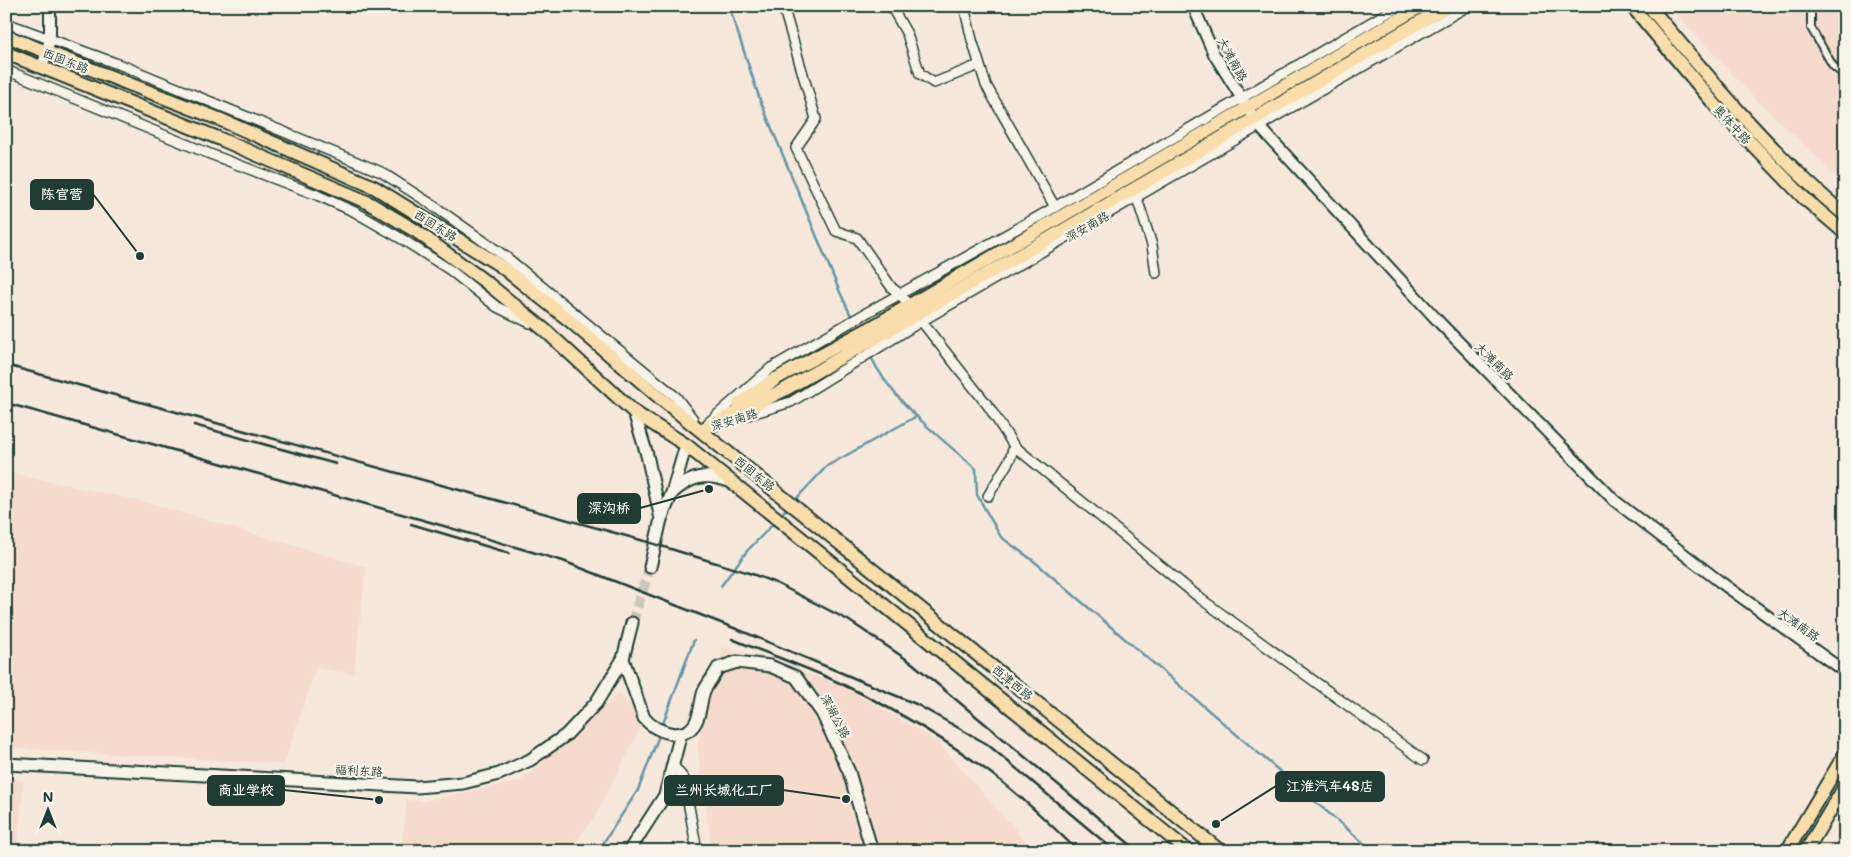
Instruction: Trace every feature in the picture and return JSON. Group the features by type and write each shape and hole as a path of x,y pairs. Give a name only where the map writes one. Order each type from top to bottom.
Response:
{"main road":[{"name":"深安南路","path":"701,430 784,390 879,336 1244,103 1421,6"},
{"name":"深安南路","path":"915,314 1135,193 1447,6"},
{"name":"奥体中路","path":"1632,6 1722,113 1804,199 1845,233"},
{"name":"奥体中路","path":"1649,6 1731,103 1815,190 1841,212"},
{"name":"西固东路","path":"6,36 219,120 374,187 500,266 569,320 805,514"},
{"name":"西固东路","path":"6,53 218,138 367,202 416,231 487,283 546,331 634,412 686,445 791,530"},
{"name":"深安南路","path":"701,430 774,373 879,336"},
{"path":"634,412 647,455 661,519"},
{"path":"650,567 661,519 672,493 686,445 701,430"},
{"path":"672,493 684,482 698,477 714,476 730,481"},
{"name":"西津西路","path":"805,514 1220,851"},
{"name":"西津西路","path":"791,530 1188,851"},
{"name":"福利东路","path":"6,764 417,787 463,783 499,774 530,760 566,734 596,703 623,659 632,623"},
{"path":"623,659 644,718 649,724 667,733 681,733 665,795 629,851"},
{"name":"深湖公路","path":"681,733 690,730 696,723 704,692 718,668 737,662 770,666 796,677 822,713 849,772 872,851"},
{"path":"1787,851 1845,754"},
{"path":"1806,851 1845,786"}],"street":[{"path":"37,82 50,39 50,6"},
{"path":"783,6 816,118 796,148 836,231 857,238 892,288 900,294 989,407 1014,446 1201,599 1423,760"},
{"path":"891,6 907,34 920,74 934,84 980,65"},
{"path":"964,6 986,85 1055,207"},
{"name":"大滩南路","path":"1193,6 1214,54 1256,122 1440,323 1615,501 1719,581 1845,672"},
{"name":"深安南路","path":"774,373 868,312 1244,103 1399,6"},
{"name":"深安南路","path":"1256,122 1468,6"},
{"path":"1810,6 1811,28 1833,66 1845,76"},
{"path":"6,23 126,67 381,172 445,213 506,257 676,397 701,430"},
{"path":"6,70 355,212 402,238 442,265 497,307 546,331"},
{"path":"1135,193 1152,244 1156,273"},
{"path":"1830,220 1841,212"},
{"name":"深安南路","path":"701,430 791,402 879,336"},
{"path":"988,496 1010,459 1014,446"},
{"path":"673,765 684,779 697,851"}],"shaded area":[{"path":"1669,6 1845,6 1845,184 1756,100"},
{"path":"6,472 147,502 366,567 354,674 316,668 284,764 6,748"},
{"path":"723,647 839,684 937,741 1034,851 712,851 697,746"},
{"path":"619,693 644,721 595,817 568,851 401,851 407,800 424,801 520,781"},
{"path":"6,779 24,780 17,851 6,851"}],"waterway":[{"path":"729,6 760,100 852,318"},
{"path":"870,355 879,372 903,403 976,469 977,495 1001,537 1035,562 1373,851"},
{"path":"794,501 827,466 917,416"},
{"path":"780,516 788,507"},
{"path":"721,586 747,551 775,522"},
{"path":"662,726 694,640"},
{"path":"598,851 638,790 660,733"}],"tunnel":[{"path":"632,623 650,567"}],"railway":[{"path":"6,365 648,542 776,583 848,620 912,663 1138,851"},
{"path":"6,403 563,561 744,632 916,704 987,744 1115,851"},
{"path":"194,425 336,464"},
{"path":"411,524 509,553"},
{"path":"732,639 820,674 923,728 981,766 1007,786 1078,851"}],"place":[{"name":"陈官营","path":"140,256"},
{"name":"深沟桥","path":"709,489"},
{"name":"兰州长城化工厂","path":"846,799"},
{"name":"商业学校","path":"379,800"},
{"name":"江淮汽车4S店","path":"1216,824"}]}
